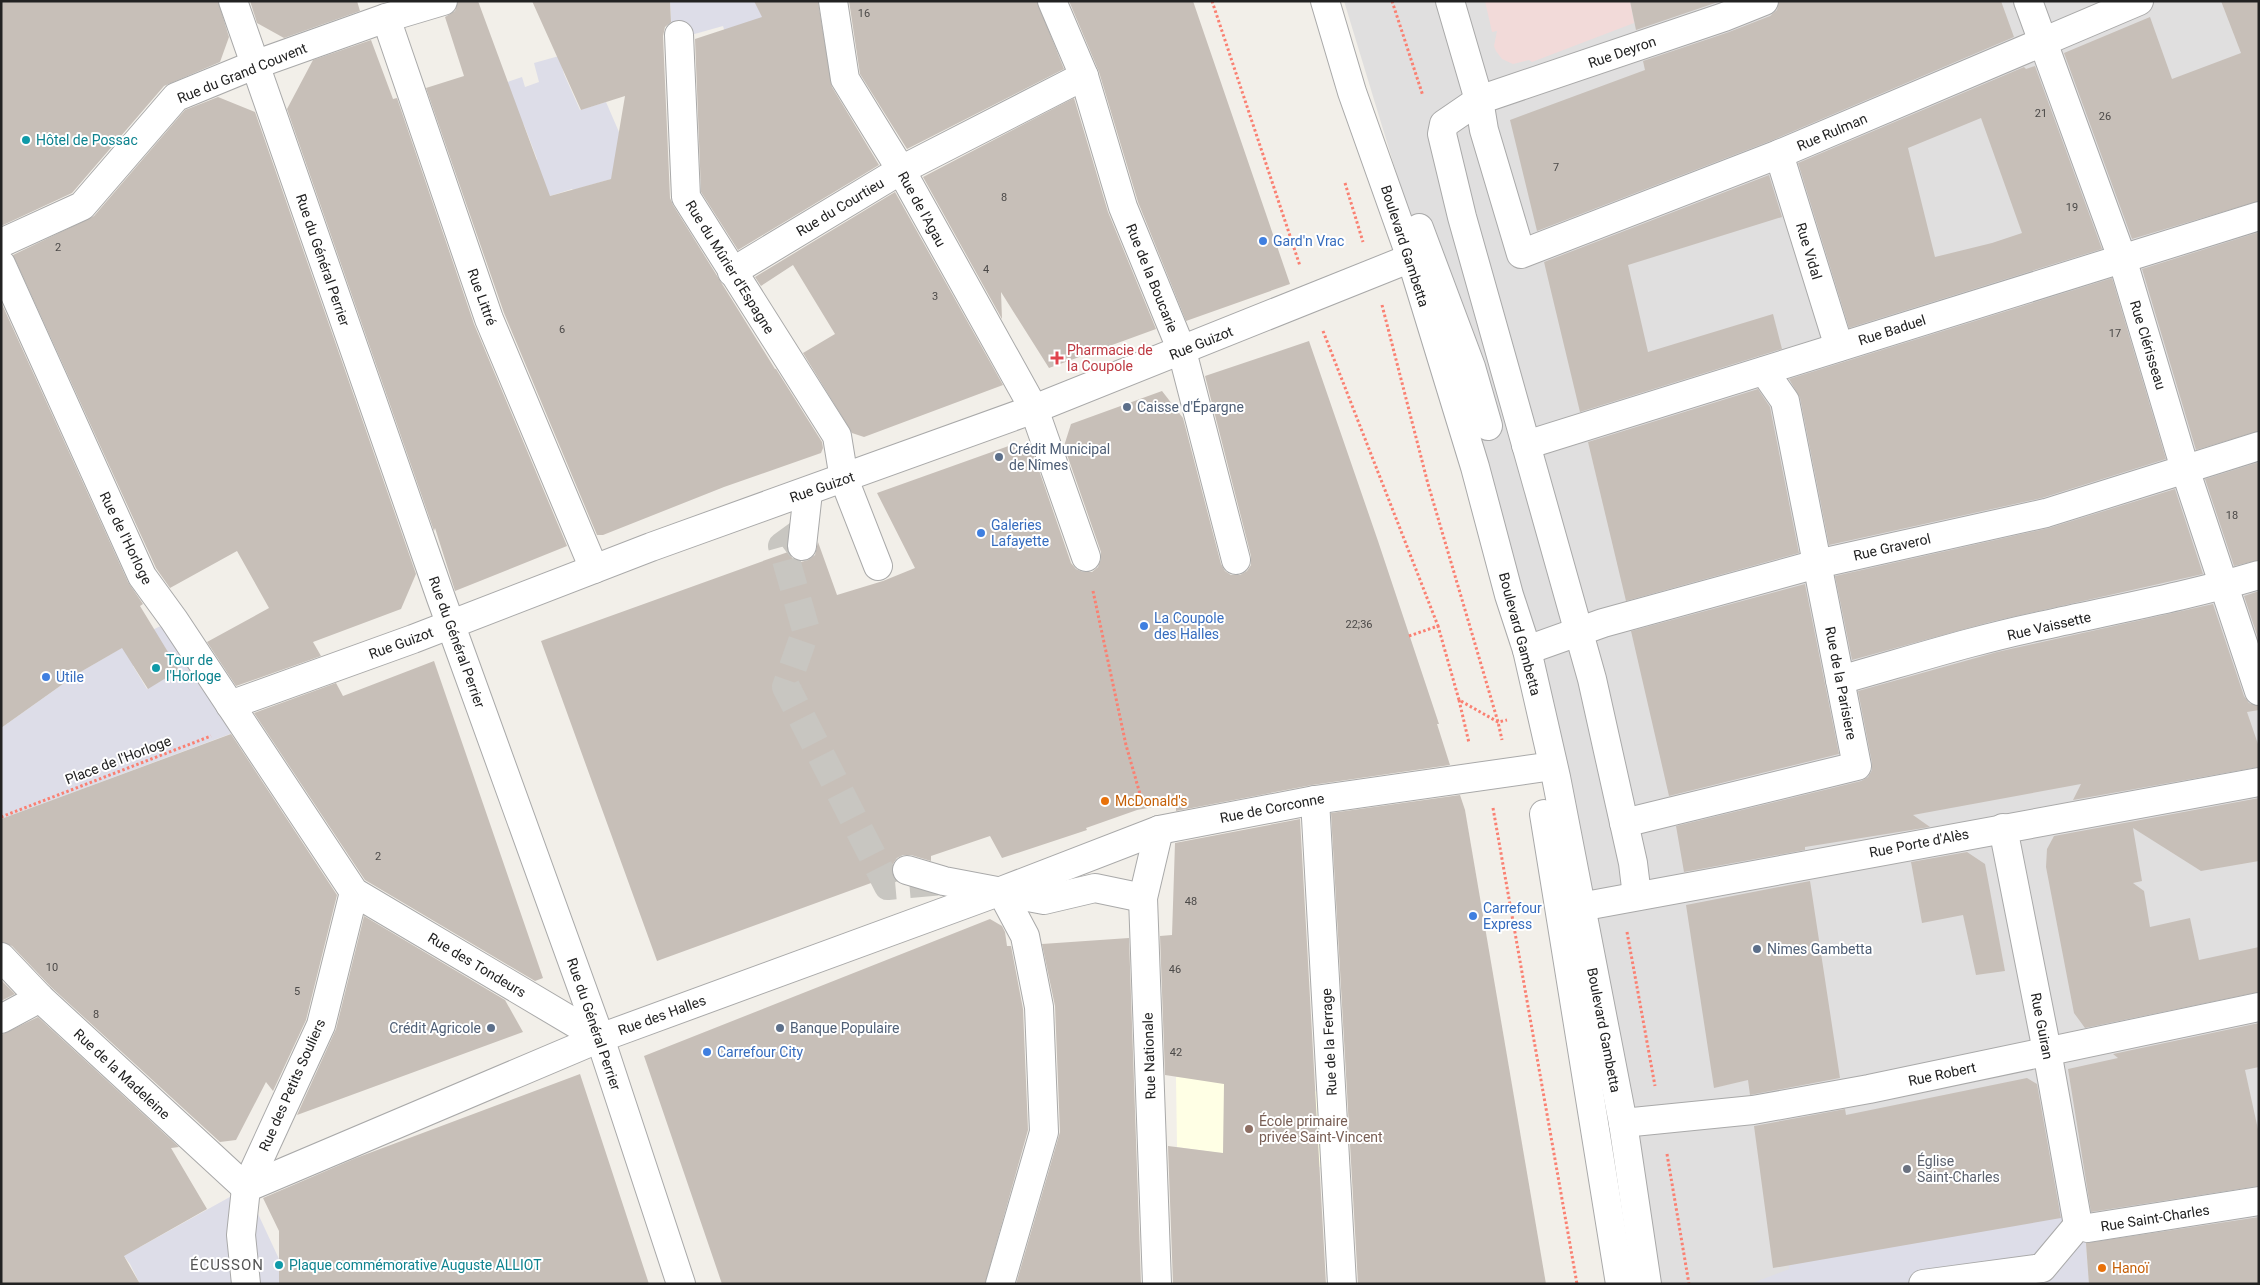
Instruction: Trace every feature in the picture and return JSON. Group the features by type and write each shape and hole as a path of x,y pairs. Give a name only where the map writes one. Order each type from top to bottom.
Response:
{"street":[{"name":"Rue du Général Perrier","path":"232,1 451,625 600,1038 681,1284"},
{"name":"Rue du Grand Couvent","path":"1,243 82,206 176,97 254,65 386,18 443,1"},
{"name":"Rue de l'Agau","path":"833,1 845,79 900,170 1034,410 1086,557"},
{"name":"Rue de la Boucarie","path":"1052,1 1084,76 1123,207 1182,351 1236,560"},
{"path":"1310,1 1403,262 1458,470 1545,768 1620,1284"},
{"name":"Boulevard Gambetta","path":"1325,1 1403,262 1474,467 1509,596 1526,650 1545,768 1580,907 1623,1123 1647,1284"},
{"path":"1450,1 1479,100 1444,124 1442,134 1462,217 1607,738 1633,863 1637,896"},
{"name":"Rue Deyron","path":"1479,100 1724,17 1764,1"},
{"name":"Rue Clérisseau","path":"2028,1 2122,258 2185,469 2259,691"},
{"name":"Rue Rulman","path":"1479,100 1484,130 1521,254 1779,154 2139,1"},
{"name":"Rue Littré","path":"386,18 489,319 594,569"},
{"name":"Rue du Mûrier d'Espagne","path":"679,35 686,197 837,436 844,479 878,566"},
{"name":"Rue du Courtieu","path":"732,272 900,170 1084,76"},
{"path":"1352,92 1397,173 1450,307 1471,367 1488,426"},
{"name":"Rue Vidal","path":"1779,154 1839,347"},
{"name":"Rue Baduel","path":"1526,445 2259,216"},
{"name":"Rue Guizot","path":"236,715 451,625 594,569 1034,410 1403,262"},
{"name":"Rue de l'Horloge","path":"1,264 142,576 174,620 354,892"},
{"name":"Rue de la Parisiere","path":"1624,823 1857,766 1785,401 1764,371"},
{"name":"Rue Graverol","path":"1526,650 1603,623 1818,564 2046,512 2259,446"},
{"path":"802,546 808,492"},
{"name":"Rue Vaissette","path":"1840,680 2044,625 2112,612 2223,586 2259,575"},
{"name":"Rue de Corconne","path":"1001,891 1155,832 1315,800 1545,768"},
{"name":"Rue Porte d'Alès","path":"1580,907 2259,782"},
{"name":"Rue de la Ferrage","path":"1315,800 1342,1284"},
{"name":"Rue Guiran","path":"2003,828 2047,1051 2078,1225"},
{"name":"Rue Nationale","path":"1155,832 1143,898 1157,1284"},
{"path":"907,870 944,881 1044,900 1095,888 1143,898"},
{"path":"1000,1284 1044,1132 1039,1007 1025,936 1001,891"},
{"name":"Rue des Halles","path":"246,1188 600,1038 1001,891"},
{"name":"Rue des Tondeurs","path":"354,892 600,1038"},
{"name":"Rue des Petits Souliers","path":"246,1284 241,1235 246,1188 321,1025 354,892"},
{"name":"Rue de la Madeleine","path":"1,957 40,998 246,1188"},
{"path":"1,1019 40,998"},
{"name":"Rue Robert","path":"1623,1123 1753,1110 1870,1089 2259,1007"},
{"name":"Rue Saint-Charles","path":"2078,1225 2088,1228 2259,1201"},
{"path":"1923,1284 2043,1276 2078,1225"}],"path":[{"path":"1212,1 1311,299 1438,626 1459,700 1498,722 1508,720"},
{"path":"1392,1 1426,108 1442,134"},
{"path":"1428,484 1498,722 1509,803 1492,805 1577,1284"},
{"path":"1086,557 1126,745 1155,832"},
{"path":"1409,636 1438,626"},
{"name":"Place de l'Horloge","path":"1,817 236,715"}],"shaded area":[{"path":"670,1 764,1 774,24 730,48 723,26 691,35 672,35"},
{"path":"1344,1 2259,1 2259,1284 1648,1284 1494,494"},
{"path":"1485,1 1630,1 1634,23 1532,62 1529,60 1513,64 1502,59 1496,51 1494,46 1497,31 1492,32"},
{"path":"559,56 564,74 580,110 606,102 619,132 632,173 525,204 537,159 524,125 496,86 522,77 525,87 539,82 534,63"},
{"path":"174,620 242,724 230,734 1,819 1,728 77,674 152,630","holes":["164,646 179,670 147,689 133,666"]},
{"name":"École primaire privée Saint-Vincent","path":"1176,1077 1260,1081 1319,1092 1321,1167 1177,1147"},
{"path":"246,1188 279,1259 279,1284 140,1284 130,1264 121,1252 140,1247"},
{"path":"2060,1204 2092,1212 2085,1236 2089,1284 1750,1284 1789,1269 1789,1265 2050,1219"}],"building":[{"path":"1,1 218,1 229,37 220,62 164,86 72,193 1,226"},
{"path":"250,1 357,1 360,11 284,38 257,23"},
{"path":"458,1 478,1 550,196 611,179 625,96 581,110 532,1 670,1 671,22 665,27 663,36 670,198 822,442 823,448 821,453 724,487 603,535 597,535 504,313 426,88 464,76 445,17 455,11"},
{"path":"754,1 818,1 832,87 879,165 738,250 701,192 695,39 762,17"},
{"path":"849,1 1037,1 1064,69 907,149 860,74"},
{"path":"1069,1 1193,1 1290,284 1186,321 1138,202 1099,72"},
{"path":"1630,1 1721,1 1636,30"},
{"path":"1779,1 2001,1 2014,37 1773,140 1537,231 1510,120 1645,70 1643,61 1770,16 1777,10"},
{"path":"2221,1 2259,1 2259,201 2132,239 2064,53 2150,17 2172,79 2241,53"},
{"path":"371,40 393,99 397,98 474,324 567,546 455,591 435,528 434,531 287,109 313,60"},
{"path":"2035,66 2102,249 1849,328 1798,163 2024,67 2026,69","holes":["1981,118 2022,233 1992,243 1935,257 1908,148"]},
{"path":"218,97 255,112 416,574 401,609 313,642 321,656 236,686 207,642 269,608 237,551 170,588 156,568 13,255 94,216 185,110"},
{"path":"1074,98 1108,212 1156,329 1049,368 1001,292 1002,319 923,177"},
{"path":"1769,175 1782,217 1628,265 1648,352 1773,314 1782,349 1580,412 1544,262"},
{"path":"895,192 1003,385 864,437 852,433 803,353 835,334 793,265 761,286 755,277"},
{"path":"2259,232 2259,431 2196,450 2142,269"},
{"path":"2112,278 2166,459 2042,498 1829,545 1800,398 1789,379"},
{"path":"1,302 128,582 143,604 140,606 179,670 148,689 122,648 77,674 1,728"},
{"path":"1309,341 1439,724 1437,724 1450,765 1312,785 1176,811 1176,803 1137,810 1086,828 1087,830 1002,858 990,836 931,856 931,861 911,855 903,855 897,858 892,865 893,875 657,961 541,641 788,552 793,559 801,562 808,560 815,555 818,542 837,595 883,581 915,568 877,493 1017,443 1032,450 1071,563 1076,569 1083,572 1092,572 1098,567 1101,552 1064,446 1071,424 1162,391 1183,418 1221,564 1225,571 1231,575 1240,575 1247,571 1251,565 1251,556 1205,376"},
{"path":"1758,389 1770,407 1799,553 1626,601 1588,442"},
{"path":"2259,462 2259,560 2234,566 2205,479"},
{"path":"2175,489 2203,574 1990,622 1852,660 1835,576 2049,528"},
{"path":"1805,584 1839,754 1669,796 1631,631"},
{"path":"2259,591 2259,641 2244,596"},
{"path":"2213,604 2244,696 2249,703 2259,706 2259,710 2247,712 2259,747 2259,767 2073,800 2081,784 1913,815 1930,827 1805,847 1805,850 1684,872 1676,826 1861,781 1868,777 1872,770 1872,763 1858,691 1997,652"},
{"path":"434,661 543,978 535,981 365,880 254,713 336,683 343,696"},
{"path":"231,734 337,895 306,1020 273,1091 266,1082 236,1140 220,1142 51,987 12,946 1,942 1,819"},
{"path":"1460,795 1465,810 1546,1284 1358,1284 1331,813"},
{"path":"2259,798 2259,861 2201,871 2133,828 2142,881 2133,883 2144,891 2150,927 2190,918 2199,960 2259,947 2259,992 2085,1028 2074,1013 2046,867 2047,849 2054,836"},
{"path":"1300,819 1326,1284 1173,1284 1168,1146 1223,1153 1224,1084 1165,1075 1160,936 1172,935 1175,843"},
{"path":"1967,852 1985,864 2005,971 1976,975 1963,915 1922,923 1911,862"},
{"name":"Nimes Gambetta","path":"1810,881 1840,1078 1750,1095 1748,1080 1714,1088 1686,905"},
{"path":"364,916 505,1000 523,1032 297,1115 336,1029"},
{"path":"990,919 1002,926 1007,946 1011,946 1023,1009 1028,1130 985,1284 722,1284 644,1056"},
{"path":"1129,938 1141,1284 1016,1284 1060,1132 1055,1006 1042,944"},
{"path":"1,980 15,994 1,1001"},
{"path":"38,1017 179,1147 171,1148 207,1209 124,1256 140,1284 1,1284 1,1035"},
{"path":"2259,1023 2259,1067 2245,1070 2259,1134 2259,1186 2091,1212 2068,1069 2118,1058 2113,1054"},
{"path":"580,1074 649,1284 279,1284 279,1231 263,1198 356,1158"},
{"name":"Église Saint-Charles","path":"2027,1078 2037,1084 2061,1218 1773,1268 1754,1126 1845,1109 1846,1115"},
{"path":"2259,1217 2259,1284 2089,1284 2086,1243"}],"tunnel":[{"path":"804,530 782,546 806,630 786,687 888,886 944,881"}],"place":[{"name":"Hôtel de Possac","path":"26,140"},
{"name":"Gard'n Vrac","path":"1263,241"},
{"name":"Pharmacie de la Coupole","path":"1057,358"},
{"name":"Caisse d'Épargne","path":"1127,407"},
{"name":"Crédit Municipal de Nîmes","path":"999,457"},
{"name":"Galeries Lafayette","path":"981,533"},
{"name":"La Coupole des Halles","path":"1144,626"},
{"name":"Tour de l'Horloge","path":"156,668"},
{"name":"Utile","path":"46,677"},
{"name":"McDonald's","path":"1105,801"},
{"name":"Carrefour Express","path":"1473,916"},
{"name":"Nimes Gambetta","path":"1757,949"},
{"name":"Crédit Agricole","path":"491,1028"},
{"name":"Banque Populaire","path":"780,1028"},
{"name":"Carrefour City","path":"707,1052"},
{"name":"École primaire privée Saint-Vincent","path":"1249,1129"},
{"name":"Église Saint-Charles","path":"1907,1169"},
{"name":"Plaque commémorative Auguste ALLIOT","path":"279,1265"},
{"name":"Hanoï","path":"2102,1268"}],"district":[{"name":"ÉCUSSON","path":"227,1265"}]}
